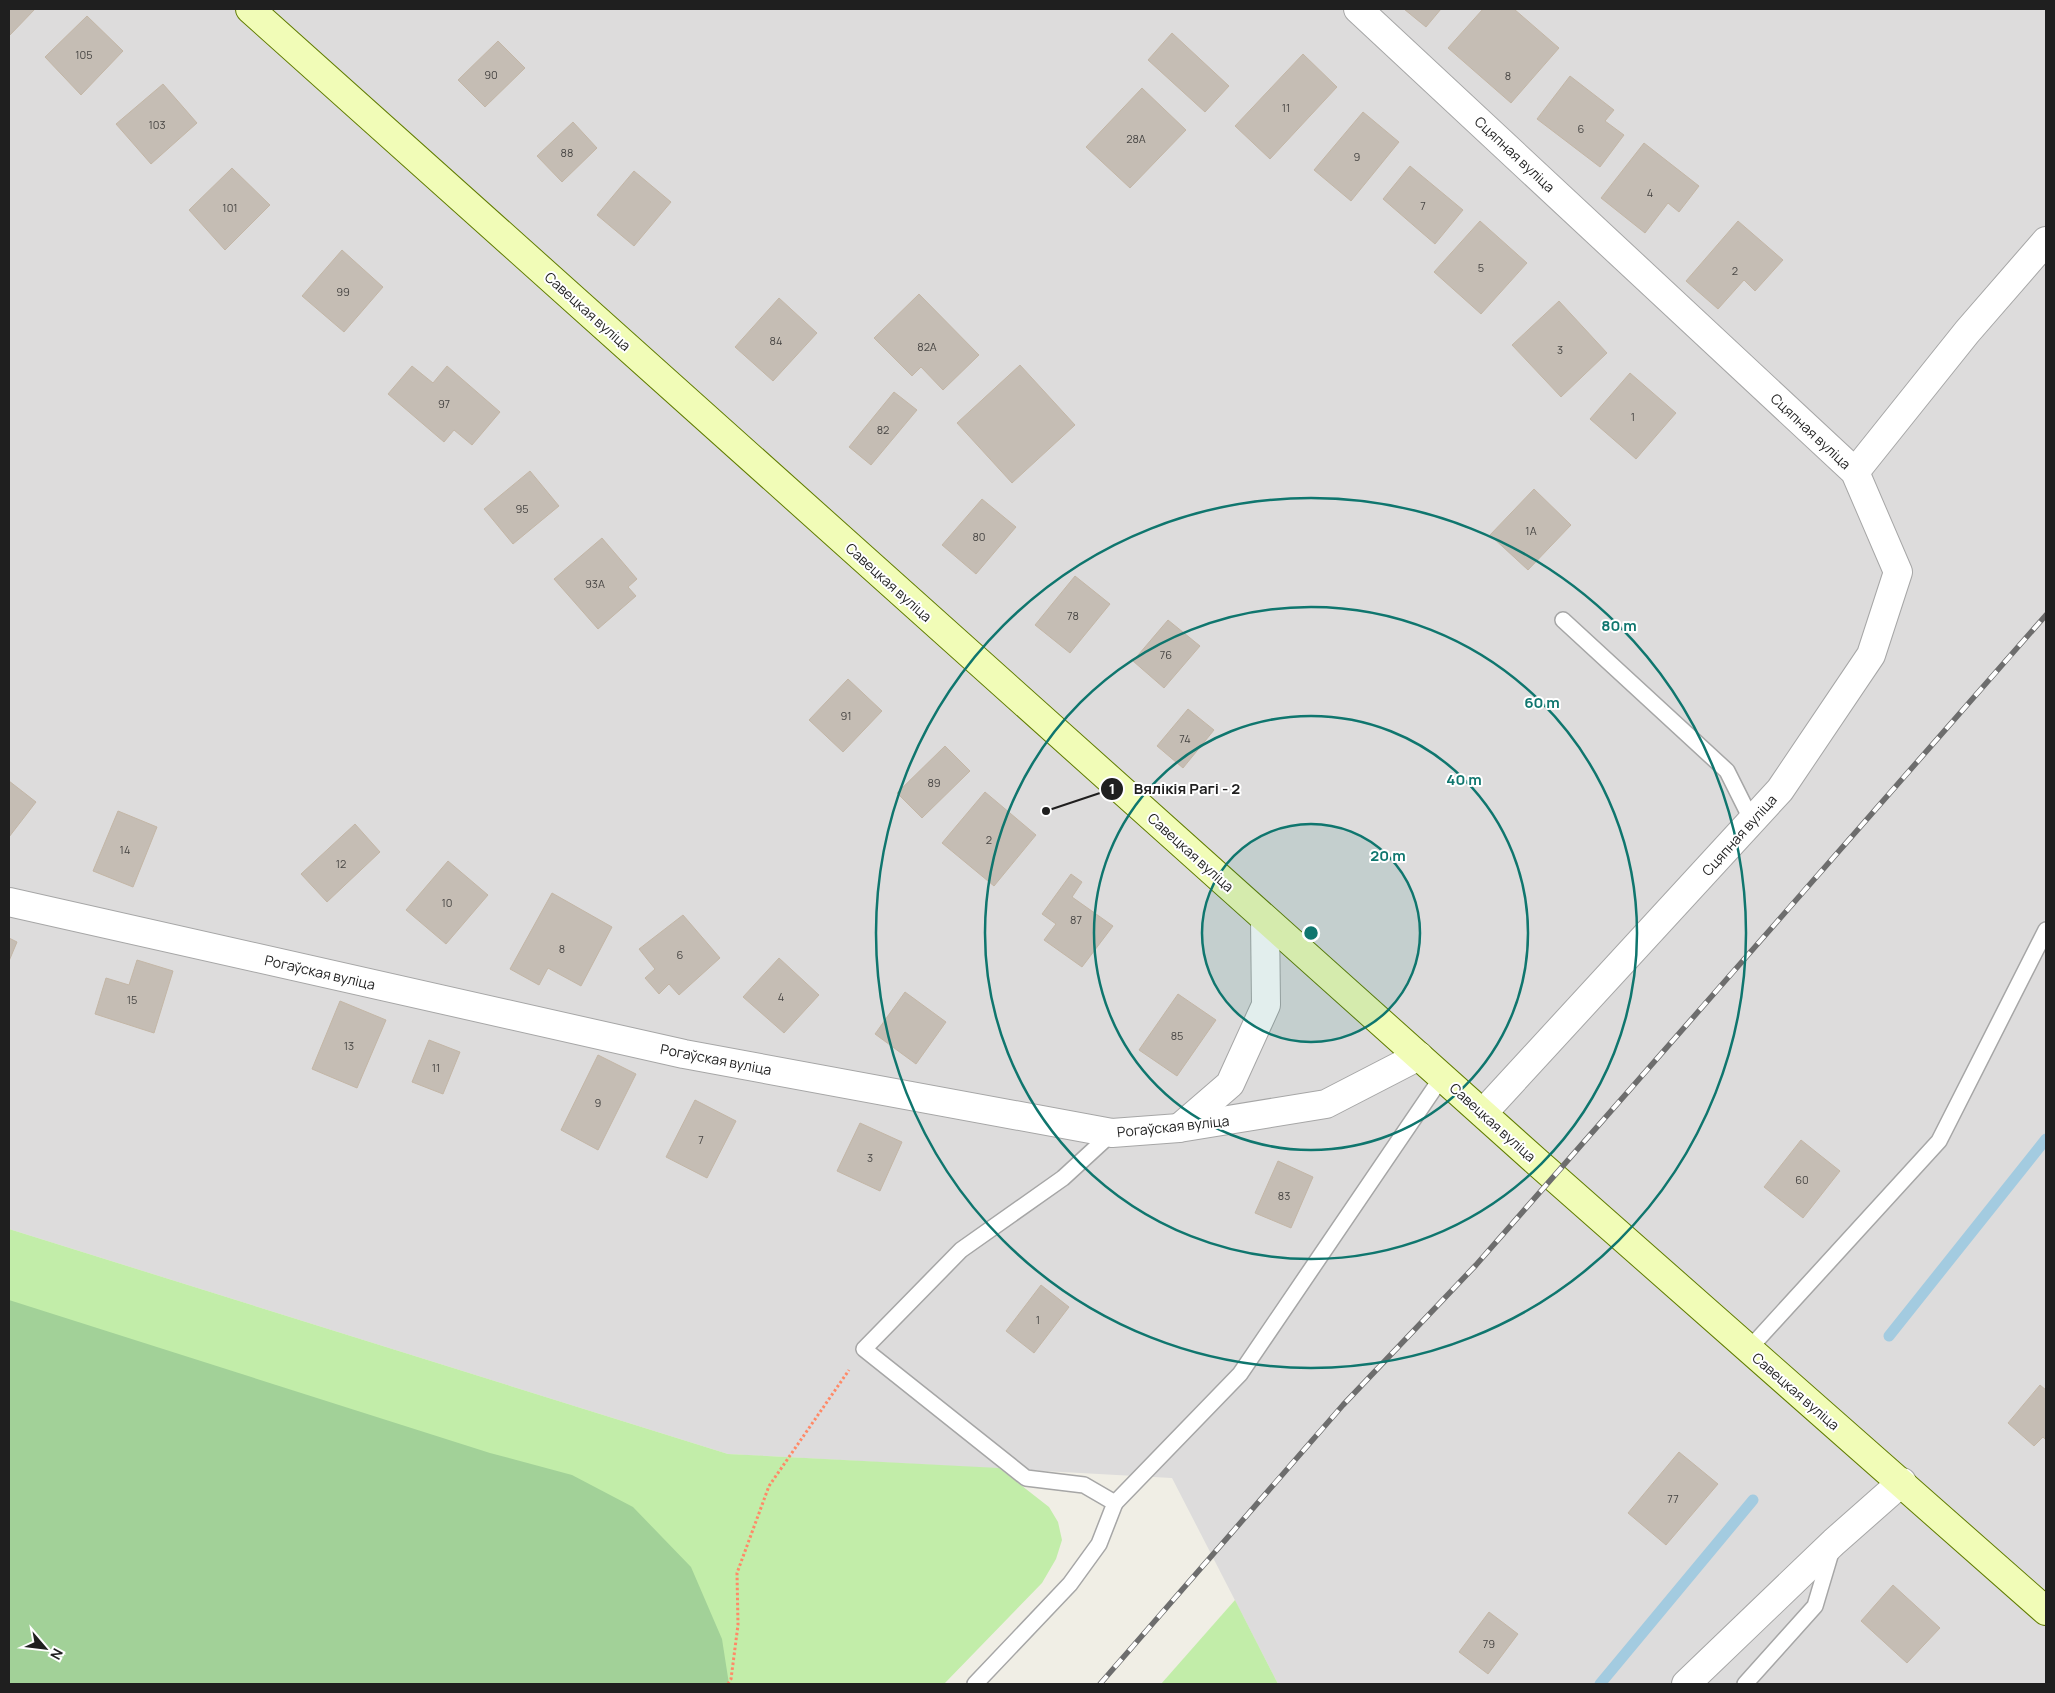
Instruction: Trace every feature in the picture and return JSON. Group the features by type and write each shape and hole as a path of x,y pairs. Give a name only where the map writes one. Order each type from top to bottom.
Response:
{"main road":[{"name":"Савецкая вуліца","path":"250,9 1748,1350 1902,1482 2046,1611"}],"street":[{"name":"Сцяпная вуліца","path":"1358,9 1855,472 1898,572 1871,655 1780,790 1483,1113"},
{"path":"1855,472 1967,332 2046,241"},
{"name":"Рогаўская вуліца","path":"9,902 684,1054 1112,1133 1179,1128 1326,1104 1419,1056"},
{"path":"1179,1128 1230,1084 1266,1004 1265,919"},
{"path":"1686,1684 1834,1542 1902,1482"}],"lane":[{"path":"1563,620 1727,771 1752,821"},
{"path":"1748,1350 1939,1141 2046,930"},
{"path":"975,1684 1070,1584 1099,1544 1114,1503 1240,1374 1442,1077"},
{"path":"1112,1133 1063,1178 960,1250 864,1349 1026,1478 1084,1485 1114,1503"},
{"path":"1745,1684 1815,1606 1834,1542"}],"path":[{"path":"728,1684 731,1679 738,1625 737,1573 769,1486 864,1349"}],"shaded area":[{"path":"9,9 2046,9 2046,1684 1278,1684 1172,1478 728,1454 9,1229"}],"green space":[{"path":"9,1229 728,1454 999,1468 1049,1507 1058,1522 1062,1540 1056,1559 1042,1583 944,1684 9,1684"},
{"path":"9,1300 490,1453 572,1475 633,1507 691,1567 722,1639 729,1684 9,1684"},
{"path":"1235,1600 1278,1684 1161,1684"}],"building":[{"path":"9,9 35,9 9,36"},
{"path":"1404,9 1441,9 1426,27"},
{"path":"1483,9 1514,9 1559,48 1511,103 1448,48"},
{"path":"87,16 123,51 81,95 45,57"},
{"path":"1172,33 1229,86 1205,112 1148,60"},
{"path":"498,41 525,68 485,107 458,80"},
{"path":"1303,54 1337,87 1270,159 1235,126"},
{"path":"1570,76 1614,110 1605,121 1624,135 1600,167 1537,119"},
{"path":"163,84 197,123 151,164 116,124"},
{"path":"1142,88 1186,130 1130,188 1086,147"},
{"path":"1363,112 1399,142 1351,201 1314,170"},
{"path":"573,122 597,148 562,182 537,156"},
{"path":"1644,143 1699,186 1679,212 1668,203 1645,233 1601,198"},
{"path":"1410,166 1463,210 1435,244 1383,199"},
{"path":"232,168 270,205 225,250 189,210"},
{"path":"634,171 671,202 634,246 597,215"},
{"path":"1480,221 1527,263 1481,314 1434,272"},
{"path":"1738,221 1783,260 1755,291 1744,280 1718,309 1686,281"},
{"path":"342,250 383,287 344,332 302,296"},
{"path":"919,294 979,355 943,390 921,367 912,376 874,338"},
{"path":"779,298 817,333 773,381 735,347"},
{"path":"1559,301 1607,353 1561,397 1512,345"},
{"path":"1020,365 1075,425 1012,483 957,423"},
{"path":"412,366 433,383 447,366 500,412 472,445 454,430 444,442 388,394"},
{"path":"1630,373 1676,413 1636,459 1590,419"},
{"path":"894,392 917,410 871,465 849,447"},
{"path":"530,471 559,506 513,544 484,509"},
{"path":"1534,489 1571,525 1528,570 1490,535"},
{"path":"982,499 1016,527 976,574 942,545"},
{"path":"602,538 637,579 628,587 636,596 598,629 554,579"},
{"path":"1075,576 1110,604 1070,653 1035,625"},
{"path":"1168,620 1200,646 1164,688 1133,661"},
{"path":"848,679 882,711 843,752 809,720"},
{"path":"1188,709 1214,730 1183,768 1157,746"},
{"path":"945,746 970,771 922,818 897,793"},
{"path":"9,781 36,802 9,837"},
{"path":"985,792 1036,835 994,886 942,843"},
{"path":"118,811 157,827 133,887 93,871"},
{"path":"355,824 380,852 327,902 301,874"},
{"path":"448,861 488,895 446,944 406,910"},
{"path":"1071,874 1082,882 1072,897 1113,926 1082,967 1044,940 1056,924 1042,914"},
{"path":"552,893 612,927 581,986 548,968 539,985 510,969"},
{"path":"683,915 720,958 679,995 669,984 659,994 645,978 655,969 639,949"},
{"path":"9,938 17,942 9,961"},
{"path":"779,958 819,995 784,1033 743,997"},
{"path":"137,960 173,971 154,1033 95,1014 106,978 129,985"},
{"path":"905,992 946,1022 916,1064 875,1034"},
{"path":"1178,994 1216,1020 1177,1076 1139,1050"},
{"path":"340,1001 386,1020 357,1088 312,1069"},
{"path":"429,1040 460,1052 443,1094 412,1082"},
{"path":"598,1055 636,1074 598,1150 561,1130"},
{"path":"695,1100 736,1121 707,1178 666,1157"},
{"path":"860,1123 902,1142 880,1191 837,1171"},
{"path":"1801,1140 1840,1171 1803,1218 1764,1187"},
{"path":"1278,1161 1313,1177 1291,1228 1255,1213"},
{"path":"1041,1285 1069,1307 1034,1353 1006,1331"},
{"path":"2040,1385 2046,1390 2046,1440 2043,1437 2034,1446 2008,1423"},
{"path":"1679,1452 1718,1484 1666,1545 1628,1513"},
{"path":"1893,1585 1940,1628 1907,1663 1861,1621"},
{"path":"1489,1612 1518,1634 1488,1674 1459,1652"}],"waterway":[{"path":"1889,1336 2046,1139"},
{"path":"1600,1684 1753,1500"}],"railway":[{"path":"1100,1684 1343,1405 1476,1265 2046,615"}],"place":[{"name":"Вялікія Рагі - 2","path":"1046,811"}]}
